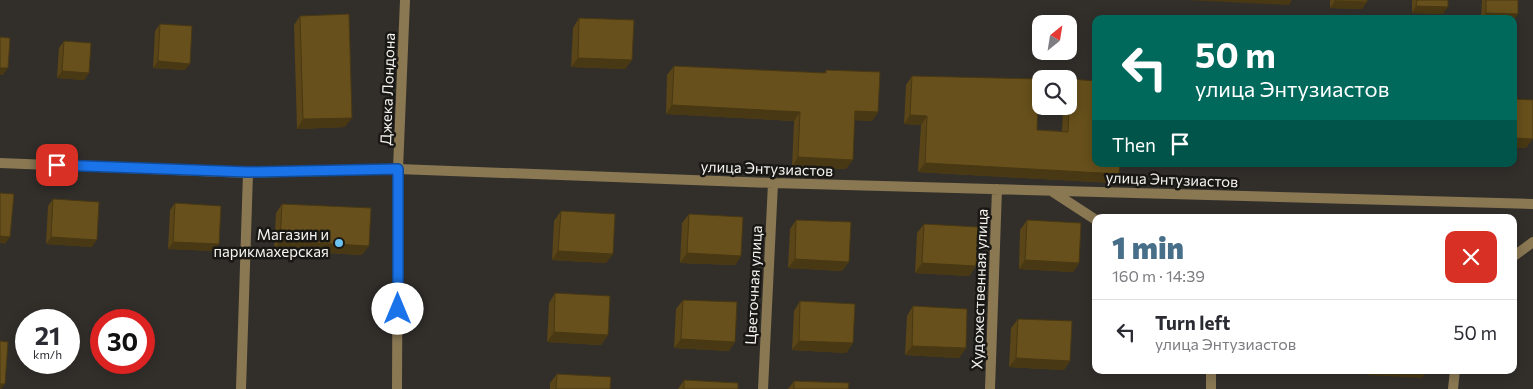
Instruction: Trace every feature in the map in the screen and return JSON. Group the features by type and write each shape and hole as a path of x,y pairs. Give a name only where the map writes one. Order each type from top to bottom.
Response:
{"street":[{"name":"Джека Лондона","path":"397,389 398,169 405,0"},
{"name":"улица Энтузиастов","path":"0,163 248,172 398,169 773,183 1533,204"},
{"path":"241,389 248,172"},
{"name":"Цветочная улица","path":"763,389 773,183"},
{"name":"Художественная улица","path":"990,389 997,189"},
{"path":"1052,191 1092,217"},
{"path":"1517,254 1533,242"},
{"path":"1211,374 1211,389"},
{"path":"1453,389 1455,374"}],"building":[{"path":"1367,0 1367,2 1335,1"},
{"path":"1417,0 1448,0 1448,7 1416,6"},
{"path":"1486,0 1518,0 1518,14 1486,13"},
{"path":"349,14 352,118 303,119 300,16"},
{"path":"579,18 634,20 632,60 578,58"},
{"path":"160,24 192,26 190,64 158,61"},
{"path":"0,37 10,38 8,68 0,68"},
{"path":"64,41 91,43 89,73 62,71"},
{"path":"674,66 826,73 826,70 880,72 878,112 855,111 853,160 798,157 800,112 672,105"},
{"path":"912,76 1032,79 1032,115 1038,115 1037,130 1068,132 1069,115 1077,115 1077,80 1092,81 1092,167 1120,167 1119,174 925,163 927,116 910,115"},
{"path":"1517,99 1533,100 1533,139 1517,138"},
{"path":"0,193 14,194 10,237 0,236"},
{"path":"53,199 99,202 97,240 51,237"},
{"path":"175,203 221,206 219,244 173,242"},
{"path":"282,204 371,208 369,246 280,241"},
{"path":"561,211 615,214 613,254 558,251"},
{"path":"689,214 743,217 741,256 687,253"},
{"path":"796,220 851,222 849,262 795,259"},
{"path":"1027,220 1081,223 1079,263 1025,260"},
{"path":"924,224 978,227 976,266 922,263"},
{"path":"555,293 610,296 608,335 554,332"},
{"path":"683,300 737,302 735,342 681,339"},
{"path":"800,301 855,304 853,343 799,341"},
{"path":"913,306 967,309 966,348 912,346"},
{"path":"1018,319 1072,321 1070,361 1016,358"},
{"path":"0,341 8,342 5,384 0,384"},
{"path":"557,374 611,377 610,389 556,389"},
{"path":"684,380 738,383 738,389 684,389"},
{"path":"794,381 849,383 848,389 794,389"}],"place":[{"name":"Магазин и парикмахерская","path":"339,243"}],"route":[{"path":"57,165 248,172 398,169 398,309"}]}
